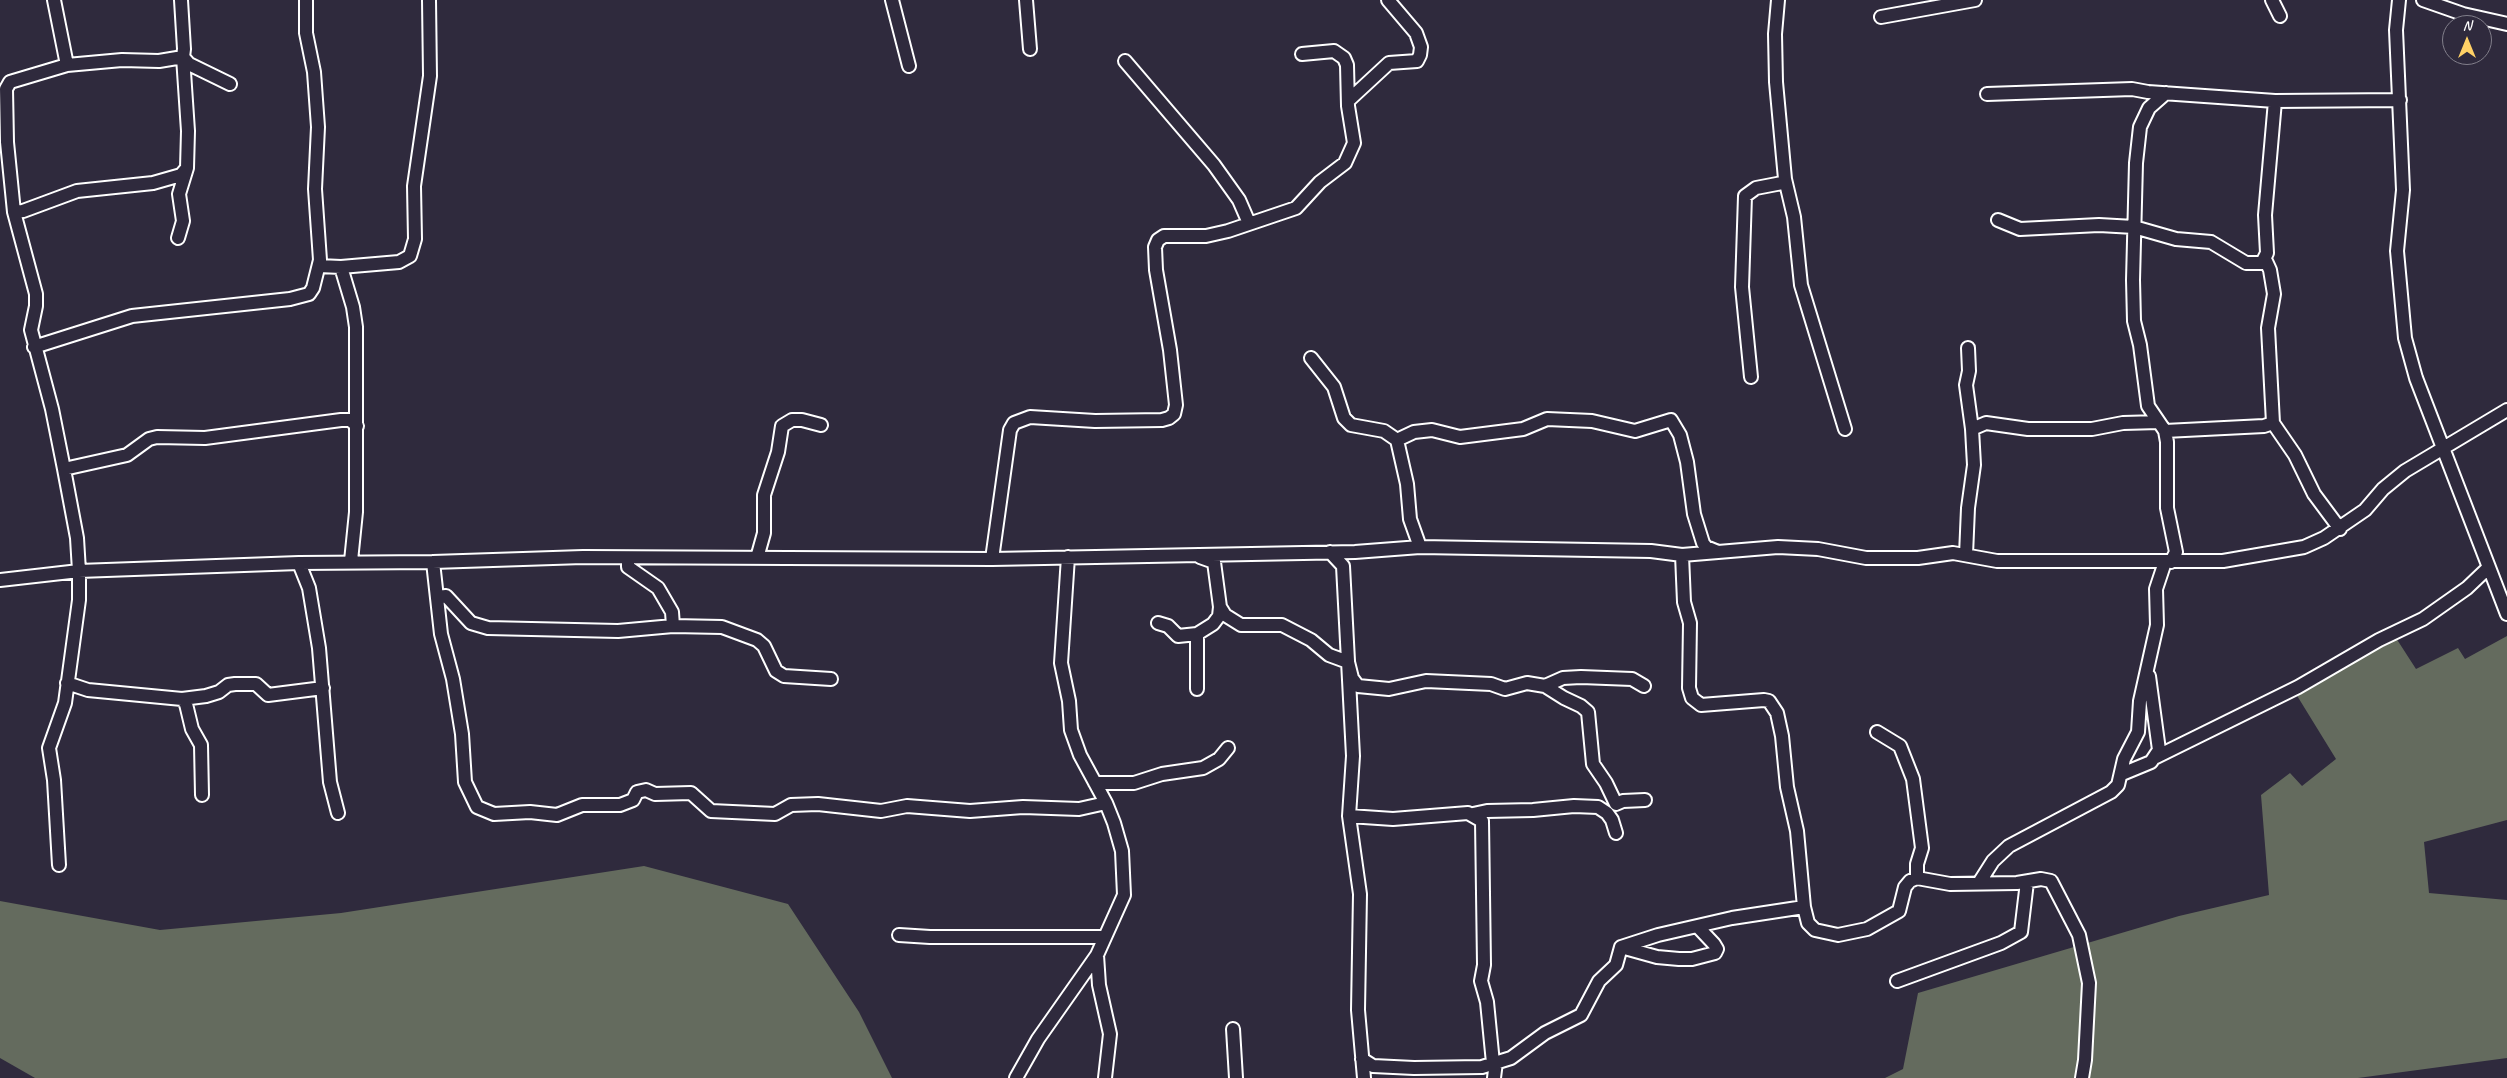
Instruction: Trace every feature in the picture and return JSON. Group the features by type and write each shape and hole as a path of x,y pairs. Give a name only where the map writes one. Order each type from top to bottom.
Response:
{"street":[{"path":"54,0 67,65"},
{"path":"178,238 183,221 179,194 187,168 188,131 181,0"},
{"path":"34,348 132,316 303,297 309,294 313,288 319,266 319,225 315,189 318,127 314,72 306,33 306,0"},
{"path":"319,266 341,267 399,262 410,256 413,248 414,186 430,76 429,0"},
{"path":"892,0 908,66"},
{"path":"1026,0 1030,49"},
{"path":"1349,100 1389,63 1417,61 1420,55 1421,47 1416,33 1388,0"},
{"path":"1778,0 1775,34 1776,82 1785,179 1794,217 1801,285 1845,429"},
{"path":"1882,17 1975,0"},
{"path":"2272,0 2280,16"},
{"path":"2399,0 2396,30 2403,190 2397,252 2405,338 2416,378 2507,614"},
{"path":"2423,0 2463,14 2507,24"},
{"path":"992,559 1010,430 1014,423 1030,417 1095,421 1169,418 1174,414 1176,404 1170,350 1157,286 1155,247 1158,240 1164,236 1206,236 1228,231 1296,208 1320,182 1344,163 1354,143 1347,65 1339,54 1334,51 1302,54"},
{"path":"59,865 54,780 49,754 65,703 68,683 78,600 77,538 52,410 34,348 31,330 36,306 36,294 14,212 7,142 6,89 10,82 67,65 122,60 159,61 183,57"},
{"path":"183,57 189,64 230,84"},
{"path":"1124,61 1214,166 1239,200 1249,223"},
{"path":"1987,94 2132,89 2275,101 2400,100"},
{"path":"1991,877 2001,851 2111,792 2118,785 2124,759 2138,732 2140,701 2157,625 2157,582 2176,552 2167,508 2167,442 2162,426 2148,406 2140,345 2134,321 2134,227 2136,163 2140,127 2149,108 2166,93"},
{"path":"2275,101 2265,215 2265,259 2270,270 2274,294 2268,328 2274,423 2295,455 2314,494 2340,529"},
{"path":"14,212 23,211 77,191 153,183 181,175 187,168"},
{"path":"1751,377 1742,287 1744,196 1756,188 1782,183 1785,179"},
{"path":"1998,220 2020,229 2100,226 2134,227 2176,239 2211,242 2246,263 2262,263 2265,259"},
{"path":"341,267 353,307 356,327 357,426 354,477 356,512 351,561"},
{"path":"1966,555 1968,508 1974,465 1972,429 1966,385 1969,371 1968,348"},
{"path":"1311,358 1334,387 1344,418 1351,425 1384,431 1397,440 1407,484 1410,519 1420,547"},
{"path":"0,580 79,570 351,561 433,562 583,557 992,559 1355,552 1420,547 1651,551 1682,555 1778,547 1818,549 1866,558 1918,558 1940,553 1997,560 2168,562 2237,560 2304,547 2340,529 2365,510 2383,489 2405,472 2507,410"},
{"path":"1397,440 1422,431 1432,430 1460,437 1523,429 1547,419 1592,421 1636,431 1671,420 1680,435 1688,462 1694,514 1703,543 1706,547 1718,552"},
{"path":"64,469 127,455 149,438 205,438 341,420 350,420 357,426"},
{"path":"757,558 764,533 764,495 778,452 782,426 792,420 802,420 821,425"},
{"path":"1972,429 1986,422 2028,428 2092,429 2123,423 2162,426 2264,426 2274,423"},
{"path":"1330,552 1343,566 1353,756 1349,816 1360,894 1358,1010 1364,1078"},
{"path":"1343,566 1355,552"},
{"path":"1158,623 1168,626 1178,636 1196,634 1213,624 1219,616 1220,607 1214,562 1207,558 1188,555"},
{"path":"1682,555 1683,595 1690,622 1689,688 1692,698 1701,705 1764,700 1769,701 1777,713 1782,736 1786,787 1797,831 1804,908 1808,923 1815,930 1838,935 1852,934 1867,929 1899,911 1905,888 1910,881 1917,878 1950,884 1979,883 1991,877 2027,882 2041,879 2051,881 2083,945 2089,983 2085,1060 2082,1078"},
{"path":"1016,1078 1038,1039 1097,955 1124,895 1125,878 1122,851 1106,803 1080,755 1071,730 1069,701 1061,663 1068,557"},
{"path":"628,558 628,568 658,588 672,612 673,626"},
{"path":"433,562 441,634 453,679 462,734 465,782 477,807 494,814 530,812 557,815 582,805 620,805 633,800 637,792 646,790 655,794 691,794 711,812 775,814 791,805 800,804 818,804 881,811 907,806 970,811 1023,807 1079,809 1106,803"},
{"path":"299,563 309,588 323,688 331,788 338,813"},
{"path":"2122,774 2151,762 2156,757 2298,687 2379,640 2423,619 2467,588 2488,568"},
{"path":"437,596 446,596 471,623 488,628 618,630 673,626 722,627 757,640 764,646 776,671 784,676 831,679"},
{"path":"1220,607 1225,615 1241,625 1282,626 1311,640 1329,655 1348,662"},
{"path":"1196,634 1197,689"},
{"path":"1348,662 1352,678 1358,686 1372,689 1389,689 1426,681 1491,684 1505,689 1527,683 1545,686 1581,706 1588,712 1593,764 1606,783 1616,804"},
{"path":"2147,668 2157,727 2159,750 2156,757"},
{"path":"1545,686 1563,678 1581,677 1632,679 1644,686"},
{"path":"68,683 88,690 182,699 206,696 218,692 228,685 235,684 256,684 268,695 323,688"},
{"path":"182,699 186,704 192,729 200,745 202,795"},
{"path":"1877,732 1900,746 1915,785 1922,848 1917,864 1917,878"},
{"path":"1096,784 1134,783 1162,774 1203,768 1219,759 1228,748"},
{"path":"1349,816 1393,819 1473,814 1487,811 1533,810 1574,806 1598,807 1623,801 1646,800"},
{"path":"1598,807 1607,812 1616,833"},
{"path":"1473,814 1482,821 1483,827 1484,965 1481,981 1487,1002 1491,1069"},
{"path":"1897,981 2001,943 2021,932 2027,882"},
{"path":"1621,947 1658,935 1747,915 1804,908"},
{"path":"1621,947 1657,957 1679,959 1692,959 1715,953 1717,949 1714,944 1698,927"},
{"path":"899,935 930,937 1105,937"},
{"path":"1362,1058 1373,1066 1380,1067 1491,1069 1518,1054 1545,1033 1581,1015 1599,981 1616,965 1621,947"},
{"path":"1097,955 1099,985 1110,1034 1105,1078"},
{"path":"1233,1029 1236,1078"}],"green space":[{"path":"2507,636 2507,820 2424,842 2429,893 2507,900 2507,1058 2358,1078 1885,1078 1903,1069 1918,993 2179,916 2269,895 2261,795 2290,773 2302,786 2336,759 2296,694 2396,638 2416,669 2458,648 2465,659"},
{"path":"644,866 788,904 859,1012 892,1078 35,1078 0,1058 0,901 160,930 341,913"}]}
